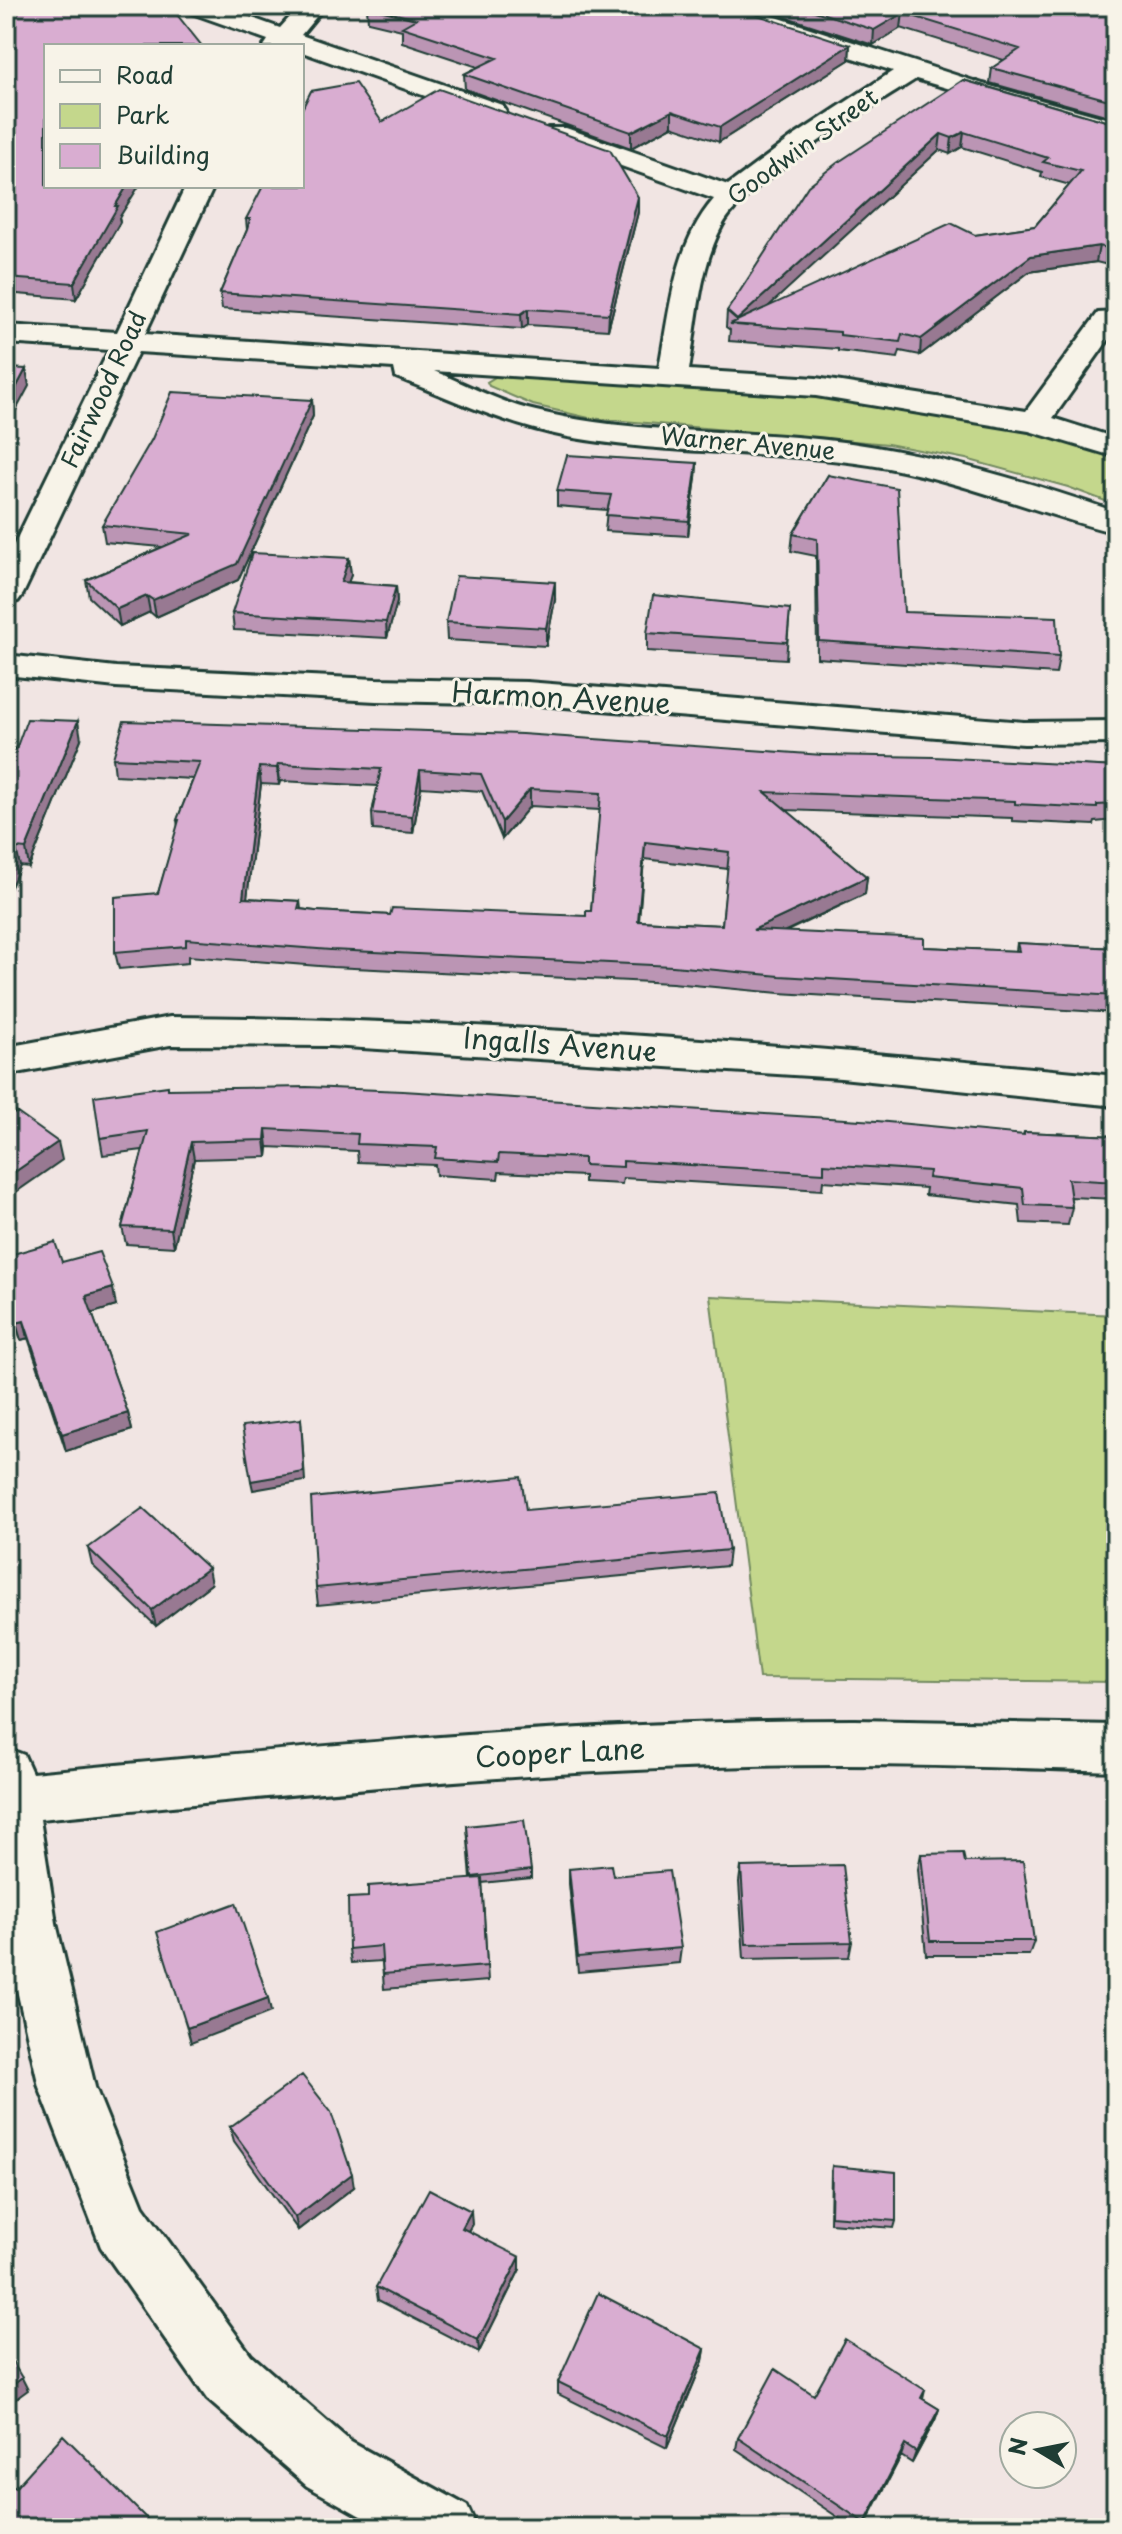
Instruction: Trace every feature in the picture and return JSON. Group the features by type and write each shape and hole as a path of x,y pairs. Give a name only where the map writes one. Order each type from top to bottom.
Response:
{"street":[{"path":"195,6 280,41 313,6"},
{"path":"717,6 974,89 1116,129"},
{"path":"304,49 530,124 732,196"},
{"name":"Goodwin Street","path":"672,378 699,250 709,223 732,196 915,68"},
{"name":"Fairwood Road","path":"6,594 199,188"},
{"path":"1034,422 1108,319"},
{"name":"Warner Avenue","path":"6,334 871,394 1034,422 1116,448"},
{"name":"Warner Avenue","path":"382,362 487,406 536,421 594,432 867,455 1012,486 1116,523"},
{"name":"Harmon Avenue","path":"6,665 116,677 376,690 527,693 1024,733 1116,732"},
{"name":"Ingalls Avenue","path":"6,1061 170,1031 330,1032 841,1064 1064,1089 1116,1091"},
{"name":"Cooper Lane","path":"8,1789 702,1745 923,1742 1116,1748"},
{"path":"8,1789 29,1923 67,2087 122,2226 229,2377 329,2464 445,2528"}],"green space":[{"path":"502,373 812,397 966,419 1116,457 1116,505 1068,487 966,459 888,444 589,418 533,405 489,386 487,382"},
{"path":"710,1296 1116,1315 1116,1682 759,1678"}],"building":[{"path":"6,6 170,6 200,44 44,44 44,188 126,188 74,283 6,278"},
{"path":"368,6 730,6 850,45 720,127 672,111 631,132 464,74 497,58 402,27 416,19"},
{"path":"799,6 1116,6 1116,102 992,68 1020,49 903,13 874,30"},
{"path":"963,80 1116,124 1116,250 1099,246 1031,256 921,339 902,334 900,342 840,335 840,332 730,324 951,223 975,235 1035,226 1081,171 1043,162 1048,158 964,132 952,138 941,134 737,320 727,311 808,186 837,163"},
{"path":"355,83 382,122 439,89 610,150 638,197 609,314 528,309 521,314 220,293 247,230 250,219 246,219 262,188 304,188 304,105 311,91"},
{"path":"6,368 26,369 6,407"},
{"path":"172,392 312,400 237,564 153,600 147,596 117,609 86,580 193,534 102,525 152,439"},
{"path":"567,455 697,463 689,521 606,515 611,495 557,491"},
{"path":"828,475 897,488 904,612 1057,617 1059,657 819,641 817,539 793,534"},
{"path":"252,553 349,558 341,582 396,586 386,622 232,613"},
{"path":"456,576 555,582 546,628 446,622"},
{"path":"653,595 790,609 787,642 647,633"},
{"path":"27,719 78,721 26,849 16,848 6,872 6,768"},
{"path":"124,721 522,734 823,755 934,757 1116,767 1116,804 1097,805 1097,808 1015,804 1015,801 765,792 867,877 753,930 924,938 924,947 1019,951 1017,943 1116,948 1116,996 780,976 673,966 331,950 186,939 186,946 115,952 115,897 158,893 177,820 200,762 113,758","holes":["278,764 381,769 372,813 412,816 420,770 481,774 502,822 530,789 601,793 591,911 586,911 586,916 392,908 390,915 315,911 298,909 300,901 243,898 259,767 277,768","645,842 729,852 722,925 638,921"]},
{"path":"168,1086 168,1089 307,1087 403,1091 877,1121 1024,1135 1024,1132 1116,1136 1116,1182 1068,1179 1072,1207 1025,1205 1023,1188 928,1178 929,1171 824,1164 824,1173 623,1161 623,1167 584,1165 584,1158 499,1154 498,1162 435,1158 437,1147 357,1144 358,1134 266,1129 265,1140 191,1142 171,1229 122,1227 148,1131 100,1138 94,1096"},
{"path":"16,1112 58,1142 6,1178 6,1120"},
{"path":"55,1242 62,1262 99,1252 113,1288 86,1296 128,1413 62,1434 24,1321 16,1323 6,1293 6,1256"},
{"path":"301,1419 304,1472 251,1481 242,1426"},
{"path":"521,1477 526,1510 719,1493 729,1550 316,1588 311,1498"},
{"path":"143,1508 208,1568 152,1610 88,1548"},
{"path":"524,1820 531,1870 472,1877 467,1826"},
{"path":"963,1853 965,1862 1023,1861 1034,1941 930,1941 921,1854"},
{"path":"611,1865 613,1876 669,1871 681,1948 578,1957 569,1869"},
{"path":"843,1865 852,1942 746,1944 741,1867"},
{"path":"482,1878 487,1966 383,1974 381,1946 349,1949 348,1898 368,1897 368,1886"},
{"path":"236,1903 268,1998 187,2028 157,1932"},
{"path":"302,2075 331,2112 352,2174 295,2217 230,2127"},
{"path":"832,2166 896,2172 896,2221 831,2216"},
{"path":"429,2189 471,2211 462,2228 520,2257 478,2340 376,2287"},
{"path":"598,2293 705,2349 668,2436 558,2382"},
{"path":"845,2339 925,2390 921,2398 939,2409 916,2452 905,2445 865,2523 738,2438 775,2369 814,2395"},
{"path":"6,2351 22,2378 6,2390"},
{"path":"63,2435 149,2521 142,2528 6,2528 6,2480 15,2488"}]}
